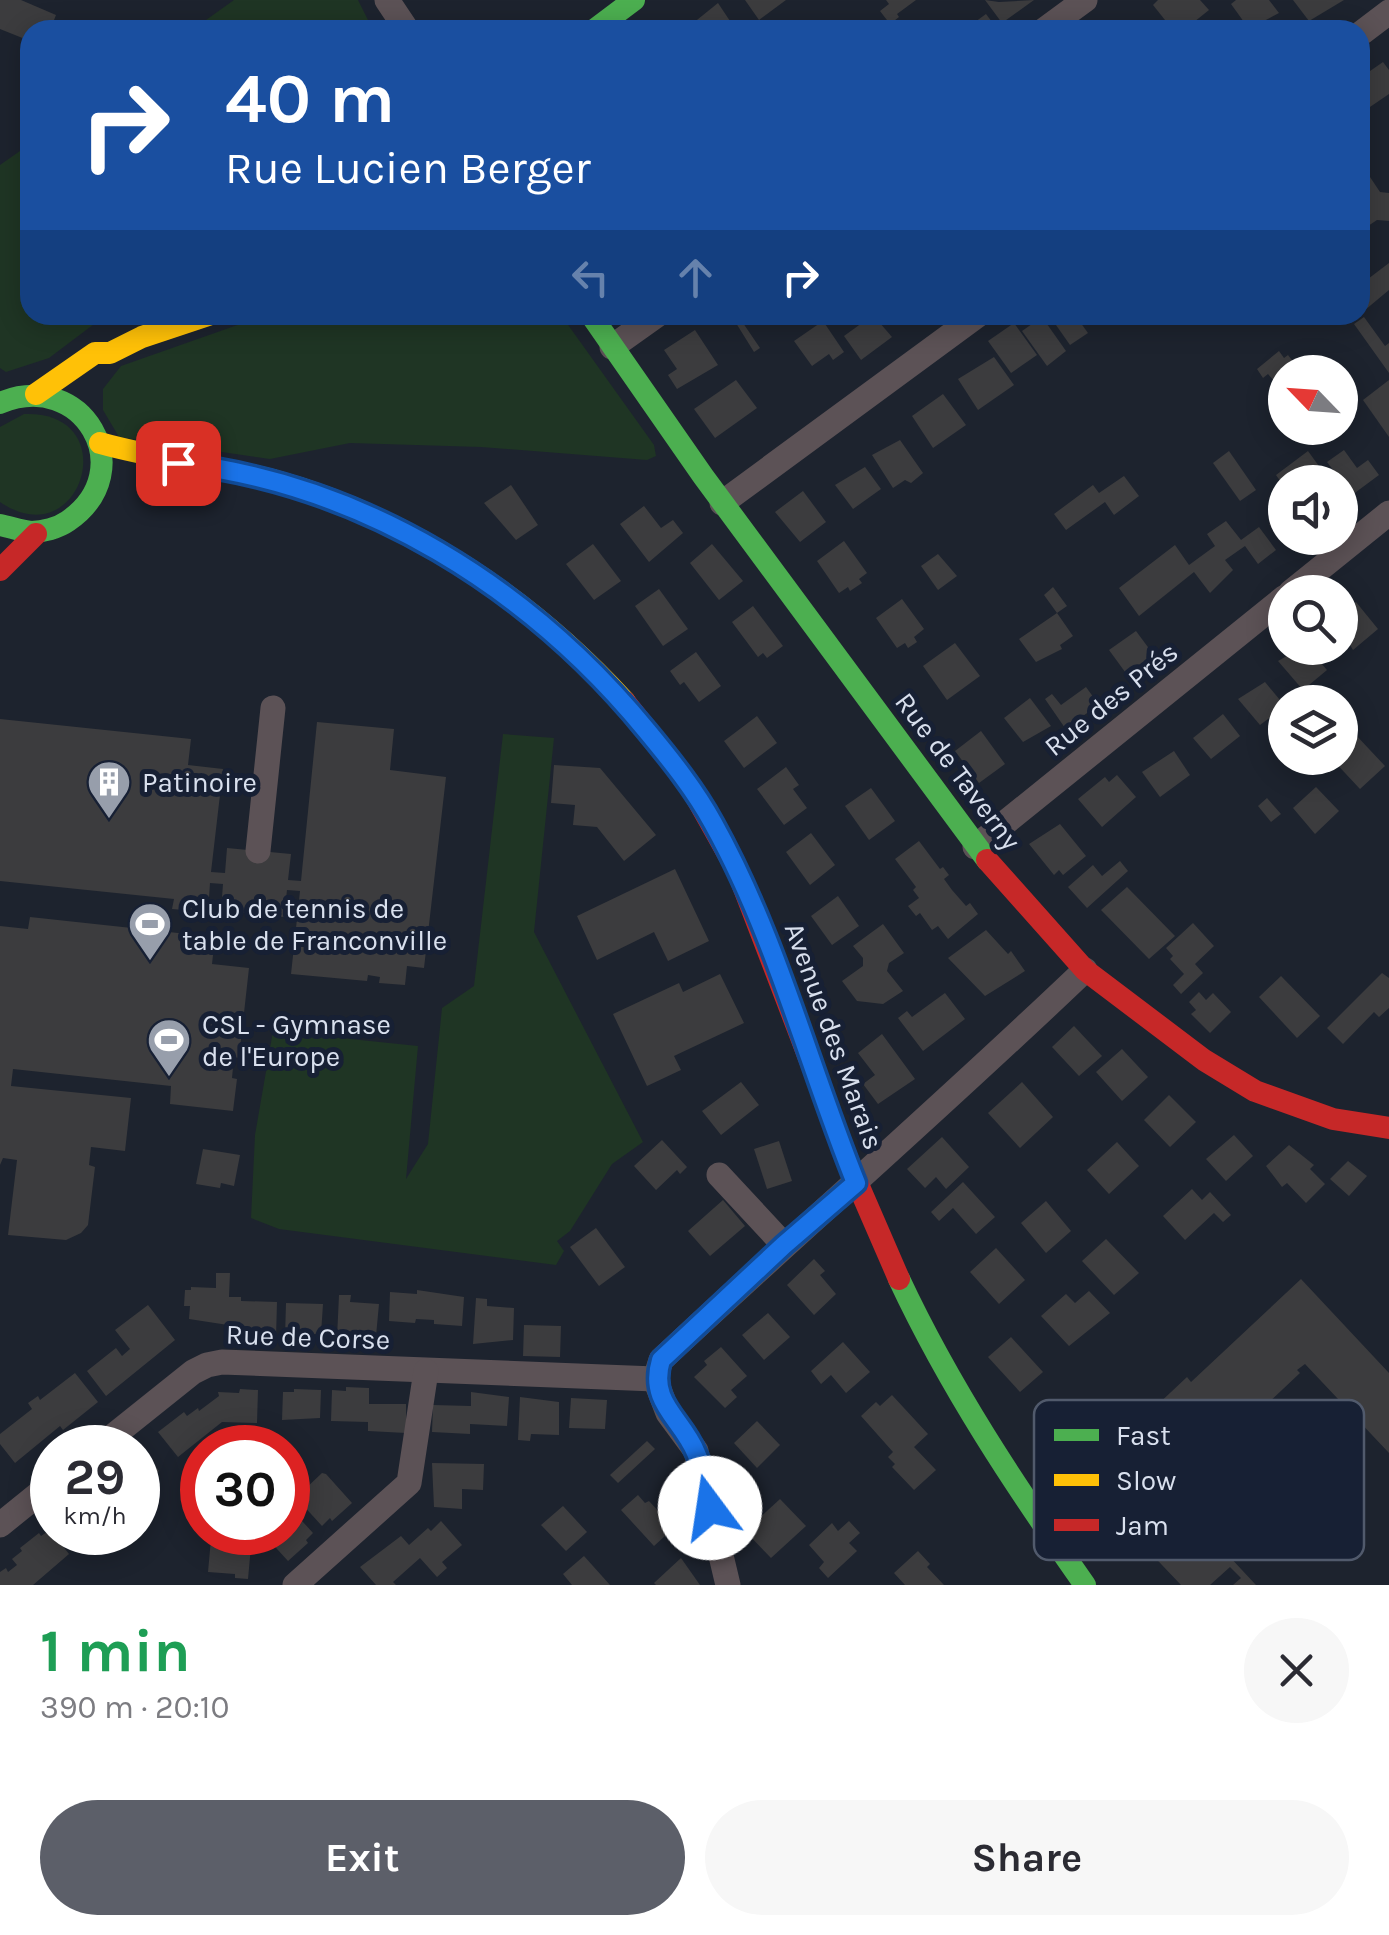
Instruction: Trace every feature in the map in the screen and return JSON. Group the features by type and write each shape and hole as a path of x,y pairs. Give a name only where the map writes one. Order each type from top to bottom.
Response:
{"street":[{"path":"607,20 634,0"},
{"path":"1057,20 1084,0"},
{"path":"1,402 36,394 96,353 110,352 178,325"},
{"name":"Rue de Taverny","path":"597,325 975,847 1085,970 1204,1060 1255,1091 1333,1119 1389,1128"},
{"path":"612,348 643,325"},
{"path":"722,503 964,325"},
{"path":"0,526 36,534 55,530 72,522 96,494 103,460 92,397 110,352"},
{"path":"36,394 92,397"},
{"name":"Avenue des Marais","path":"100,443 304,490 419,539 501,591 608,686 667,755 714,824 758,918 856,1183 893,1268 947,1376 1034,1512"},
{"name":"Avenue des Marais","path":"96,494 178,463"},
{"name":"Rue des Prés","path":"1313,575 1389,513"},
{"path":"0,570 36,534"},
{"name":"Rue des Prés","path":"975,847 1268,611"},
{"path":"258,851 274,708"},
{"path":"728,1585 696,1450 668,1413 655,1378 661,1360 1085,970"},
{"path":"719,1175 784,1245"},
{"name":"Rue de Corse","path":"128,1425 207,1364 222,1362 655,1378"},
{"name":"Rue de Corse","path":"296,1585 409,1483 426,1371"},
{"path":"0,1525 30,1501"},
{"name":"Avenue des Marais","path":"1068,1560 1085,1585"}],"green space":[{"path":"234,0 358,0 368,20 206,20"},
{"path":"20,151 20,325 93,325 49,358 6,372 0,368 0,165"},
{"path":"238,325 568,325 654,445 656,456 647,460 481,447 350,443 270,459 119,437 103,410 103,389 121,366"},
{"path":"24,414 56,419 75,434 83,455 81,477 71,498 53,511 29,514 0,502 0,427"},
{"path":"503,734 554,738 534,932 643,1142 612,1164 570,1231 557,1241 564,1251 556,1265 279,1229 251,1218 255,1135 273,1031 418,1046 406,1179 428,1144 442,1008 474,986"}],"building":[{"path":"0,0 21,0 56,15 54,20 20,20 20,37 0,29"},
{"path":"745,0 786,0 759,20"},
{"path":"886,0 916,0 897,14 895,20 887,20 880,11 889,4"},
{"path":"985,0 1034,0 1006,20 1000,20"},
{"path":"1158,0 1200,0 1209,10 1196,20 1165,20 1153,5"},
{"path":"1236,0 1269,0 1279,13 1266,20 1243,20 1231,4"},
{"path":"1293,0 1344,0 1311,20"},
{"path":"718,3 729,20 697,20"},
{"path":"1383,62 1389,70 1389,94 1370,107 1370,71"},
{"path":"1370,177 1380,192 1389,193 1389,221 1377,220 1370,225"},
{"path":"1389,263 1389,290 1370,306 1370,277"},
{"path":"737,325 744,325 760,348 754,352"},
{"path":"817,325 826,325 844,352 833,360 829,354 812,366 794,341"},
{"path":"859,325 882,325 892,337 861,360 844,336"},
{"path":"1015,325 1037,355 1011,373 988,341"},
{"path":"1031,325 1048,325 1066,351 1047,366 1022,331"},
{"path":"1056,325 1082,325 1088,333 1070,345"},
{"path":"1355,325 1370,325 1385,346 1389,343 1389,373"},
{"path":"695,330 718,365 677,389 668,375 677,369 664,350"},
{"path":"994,357 1014,385 978,410 958,379"},
{"path":"1268,360 1268,374 1263,378 1257,369"},
{"path":"736,380 757,408 715,438 694,409"},
{"path":"1389,380 1389,437 1363,400"},
{"path":"943,394 966,425 933,448 912,416"},
{"path":"900,440 923,473 911,483 905,480 893,488 872,455"},
{"path":"1344,450 1355,465 1329,465 1327,462"},
{"path":"1229,451 1256,490 1240,501 1213,463"},
{"path":"1308,451 1318,465 1289,465"},
{"path":"1368,460 1379,475 1358,491 1358,467"},
{"path":"865,467 881,489 853,509 835,485"},
{"path":"1124,476 1139,496 1114,515 1105,502 1066,530 1054,514 1093,485 1099,493"},
{"path":"511,485 538,525 516,540 484,503"},
{"path":"803,491 826,522 800,542 775,512"},
{"path":"644,506 661,528 673,520 683,533 649,562 620,524"},
{"path":"1226,521 1241,540 1259,527 1268,539 1270,555 1258,564 1245,546 1225,560 1233,570 1210,593 1194,572 1139,616 1119,588 1175,545 1189,565 1215,546 1207,534"},
{"path":"844,541 867,573 859,579 862,583 839,593 817,561"},
{"path":"593,544 621,581 594,600 566,564"},
{"path":"712,544 743,581 719,600 690,563"},
{"path":"938,554 957,576 938,590 921,566"},
{"path":"1053,587 1067,606 1057,613 1044,595"},
{"path":"659,589 688,629 663,646 635,606"},
{"path":"902,599 924,629 914,637 917,642 908,648 905,643 897,648 876,618"},
{"path":"1358,604 1378,629 1358,646"},
{"path":"753,606 783,646 767,658 763,653 758,657 732,622"},
{"path":"1057,613 1073,636 1060,645 1062,649 1036,662 1019,639"},
{"path":"1136,631 1156,658 1128,676 1109,650"},
{"path":"955,643 980,676 947,700 923,666"},
{"path":"696,652 721,686 699,702 670,671"},
{"path":"1281,665 1323,665 1327,670 1309,685 1299,685"},
{"path":"1265,682 1268,719 1260,725 1238,699"},
{"path":"1086,687 1099,705 1065,728 1045,699 1052,694 1061,705"},
{"path":"1030,698 1051,726 1023,742 1004,718"},
{"path":"1223,714 1240,736 1211,759 1193,738"},
{"path":"757,716 777,743 744,768 724,741"},
{"path":"0,719 191,739 188,765 223,769 211,872 225,873 227,848 291,854 288,880 301,881 317,722 394,729 390,770 446,777 424,968 407,966 405,985 379,983 380,977 368,975 367,981 291,974 300,891 287,890 284,917 221,910 223,884 210,883 208,912 172,909 174,899 0,881"},
{"path":"981,731 1005,764 979,783 955,751"},
{"path":"1358,737 1385,766 1360,789 1347,775 1358,775"},
{"path":"1174,751 1190,775 1160,797 1142,772"},
{"path":"554,765 600,768 656,835 624,861 597,827 573,825 575,805 551,803"},
{"path":"786,767 799,785 793,789 807,808 784,825 757,789"},
{"path":"1117,775 1136,797 1102,827 1078,799 1105,777 1109,782"},
{"path":"1316,787 1339,811 1315,834 1293,808"},
{"path":"871,788 895,821 869,840 845,806"},
{"path":"1267,798 1281,814 1271,822 1258,806"},
{"path":"1060,824 1086,856 1063,875 1059,870 1054,875 1029,844"},
{"path":"811,833 835,865 810,885 786,852"},
{"path":"919,841 949,875 944,879 952,890 978,914 948,939 938,926 932,930 920,913 916,916 908,906 919,898 913,890 916,887 895,859"},
{"path":"1120,861 1128,871 1087,908 1068,887 1093,865 1102,876"},
{"path":"675,869 709,941 668,961 654,932 597,960 577,916"},
{"path":"1127,887 1175,936 1149,959 1101,910"},
{"path":"838,896 859,926 832,945 811,916"},
{"name":"CSL - Gymnase de l'Europe","path":"30,917 215,937 212,964 249,968 239,1058 234,1057 232,1078 237,1079 233,1111 170,1104 171,1086 13,1069 11,1086 131,1098 125,1151 91,1147 89,1165 95,1167 88,1225 66,1240 8,1235 17,1160 3,1158 0,1165 0,926 28,929"},
{"path":"1193,923 1214,946 1195,964 1203,973 1181,994 1173,985 1184,974 1166,948"},
{"path":"883,924 904,953 889,963 887,971 903,991 883,1004 857,1001 842,981 863,966 863,958 853,946"},
{"path":"986,930 1008,954 1011,951 1025,971 985,996 948,958"},
{"path":"1382,973 1389,978 1389,1008 1379,1017 1374,1012 1343,1044 1327,1028"},
{"path":"720,974 744,1023 674,1056 681,1070 647,1086 613,1014 679,983 683,992"},
{"path":"1281,976 1320,1016 1297,1038 1259,997"},
{"path":"1199,992 1206,1000 1213,993 1231,1012 1210,1033 1191,1014 1196,1010 1189,1002"},
{"path":"945,993 965,1019 923,1051 898,1018 907,1011 912,1017"},
{"path":"1074,1026 1102,1056 1079,1076 1052,1047"},
{"path":"882,1034 915,1079 878,1104 863,1084 875,1075 858,1053"},
{"path":"1122,1049 1148,1077 1122,1101 1096,1072"},
{"path":"741,1082 759,1105 721,1135 702,1111"},
{"path":"1022,1082 1053,1117 1020,1148 988,1113"},
{"path":"1169,1095 1196,1122 1170,1147 1144,1120"},
{"path":"1234,1135 1253,1156 1226,1181 1206,1159"},
{"path":"942,1137 969,1167 946,1189 936,1177 925,1188 907,1169"},
{"path":"662,1140 687,1167 680,1174 677,1170 656,1190 634,1166"},
{"path":"779,1141 792,1181 767,1189 754,1149"},
{"path":"1117,1142 1139,1166 1109,1194 1087,1170"},
{"path":"1289,1145 1314,1165 1310,1169 1325,1184 1306,1203 1287,1183 1282,1187 1266,1166"},
{"path":"203,1149 240,1155 234,1186 196,1184"},
{"path":"1348,1161 1367,1176 1349,1196 1330,1179"},
{"path":"963,1182 995,1217 976,1234 953,1208 939,1221 931,1212"},
{"path":"1192,1189 1202,1200 1210,1192 1231,1215 1223,1222 1214,1213 1185,1240 1163,1216"},
{"path":"723,1200 745,1226 710,1256 688,1231"},
{"path":"1046,1201 1071,1231 1046,1253 1021,1223"},
{"path":"596,1228 625,1267 599,1286 570,1247"},
{"path":"1106,1239 1139,1273 1114,1295 1082,1261"},
{"path":"996,1248 1025,1280 999,1304 970,1272"},
{"path":"814,1259 825,1271 820,1275 836,1294 814,1315 787,1285"},
{"path":"216,1273 230,1273 229,1297 277,1302 276,1338 239,1337 240,1333 228,1333 228,1325 189,1319 190,1306 184,1306 185,1290 216,1288"},
{"path":"1301,1279 1389,1373 1389,1453 1364,1427 1364,1400 1339,1400 1305,1364 1271,1400 1163,1400 1187,1377 1191,1382"},
{"path":"417,1290 464,1297 462,1326 434,1324 434,1320 389,1321 390,1292 417,1294"},
{"path":"1089,1291 1110,1313 1069,1346 1041,1316 1066,1294 1075,1303"},
{"path":"339,1295 351,1295 350,1302 379,1304 376,1336 363,1335 363,1340 337,1338"},
{"path":"476,1298 487,1299 487,1306 514,1308 513,1340 473,1344"},
{"path":"286,1303 323,1304 321,1334 285,1337"},
{"path":"148,1305 175,1340 106,1396 87,1371 116,1348 122,1356 130,1349 115,1330"},
{"path":"768,1313 790,1337 764,1360 742,1335"},
{"path":"524,1325 561,1326 560,1357 523,1356"},
{"path":"1011,1337 1043,1372 1020,1392 988,1357"},
{"path":"843,1342 870,1372 846,1393 831,1375 821,1384 811,1371"},
{"path":"721,1347 747,1376 731,1390 737,1397 725,1408 694,1377 707,1365 704,1361"},
{"path":"75,1373 98,1402 69,1425 30,1425 30,1451 15,1463 0,1444 0,1434 32,1409 28,1403 38,1396 40,1400"},
{"path":"346,1387 369,1388 369,1404 406,1404 406,1433 368,1431 368,1422 331,1421 332,1390 346,1391"},
{"path":"240,1389 258,1390 257,1423 180,1425 178,1457 160,1434 184,1412 187,1416 198,1408 199,1411 219,1396 218,1392 239,1393"},
{"path":"321,1390 320,1418 282,1420 283,1392"},
{"path":"471,1392 509,1397 507,1426 470,1424 470,1434 432,1432 433,1405 471,1406"},
{"path":"892,1395 928,1434 914,1447 936,1470 914,1490 892,1467 895,1464 888,1457 893,1452 861,1416 876,1402 880,1406"},
{"path":"520,1397 559,1402 559,1435 531,1434 530,1441 518,1440"},
{"path":"571,1398 607,1400 605,1429 569,1428"},
{"path":"757,1421 780,1445 757,1468 734,1443"},
{"path":"647,1441 655,1449 618,1483 610,1475"},
{"path":"432,1463 484,1464 483,1490 462,1489 462,1509 434,1507"},
{"path":"322,1473 326,1474 352,1503 322,1526 310,1513 310,1484"},
{"path":"638,1495 677,1525 654,1546 621,1510"},
{"path":"780,1499 806,1526 771,1558 745,1531"},
{"path":"563,1506 587,1532 566,1551 541,1525"},
{"path":"441,1521 462,1545 442,1562 447,1568 437,1577 420,1558 393,1582 396,1585 376,1585 360,1567 401,1536 409,1545"},
{"path":"849,1521 860,1533 849,1543 857,1551 828,1578 819,1568 824,1562 809,1545 832,1523 838,1531"},
{"path":"30,1540 30,1555 68,1555 33,1585 0,1585 0,1572 6,1568 8,1572 17,1565 12,1559 22,1551 20,1548"},
{"path":"918,1551 944,1585 905,1585 894,1573"},
{"path":"210,1555 250,1555 248,1579 208,1572"},
{"path":"584,1556 610,1585 572,1585 563,1574"},
{"path":"681,1558 700,1585 654,1583"},
{"path":"1157,1560 1233,1560 1256,1585 1233,1585 1241,1578 1230,1567 1210,1585 1181,1585"}],"traffic: fast":[{"path":"607,20 634,0"},
{"path":"598,325 703,476 987,860"},
{"path":"0,403 29,396 56,399 77,412 92,430 101,452 100,476 90,500 68,521 36,532 0,525"},
{"path":"899,1279 940,1359 1034,1511"},
{"path":"1068,1560 1085,1585"}],"traffic: slow":[{"path":"36,394 95,353 110,353 178,325"},
{"path":"100,443 272,480 322,496 418,539 464,566 549,629 625,702"}],"traffic: jam":[{"path":"0,570 36,534"},
{"path":"625,702 686,779 737,870 853,1173 899,1279"},
{"path":"987,860 1085,970 1204,1060 1255,1091 1333,1119 1389,1128"}],"place":[{"name":"Patinoire","path":"109,820"},
{"name":"Club de tennis de table de Franconville","path":"150,962"},
{"name":"CSL - Gymnase de l'Europe","path":"169,1078"}],"route":[{"path":"178,463 252,476 324,497 419,539 484,579 542,624 608,686 667,755 714,824 758,918 856,1183 661,1360 655,1378 668,1413 696,1450 710,1508"}]}
